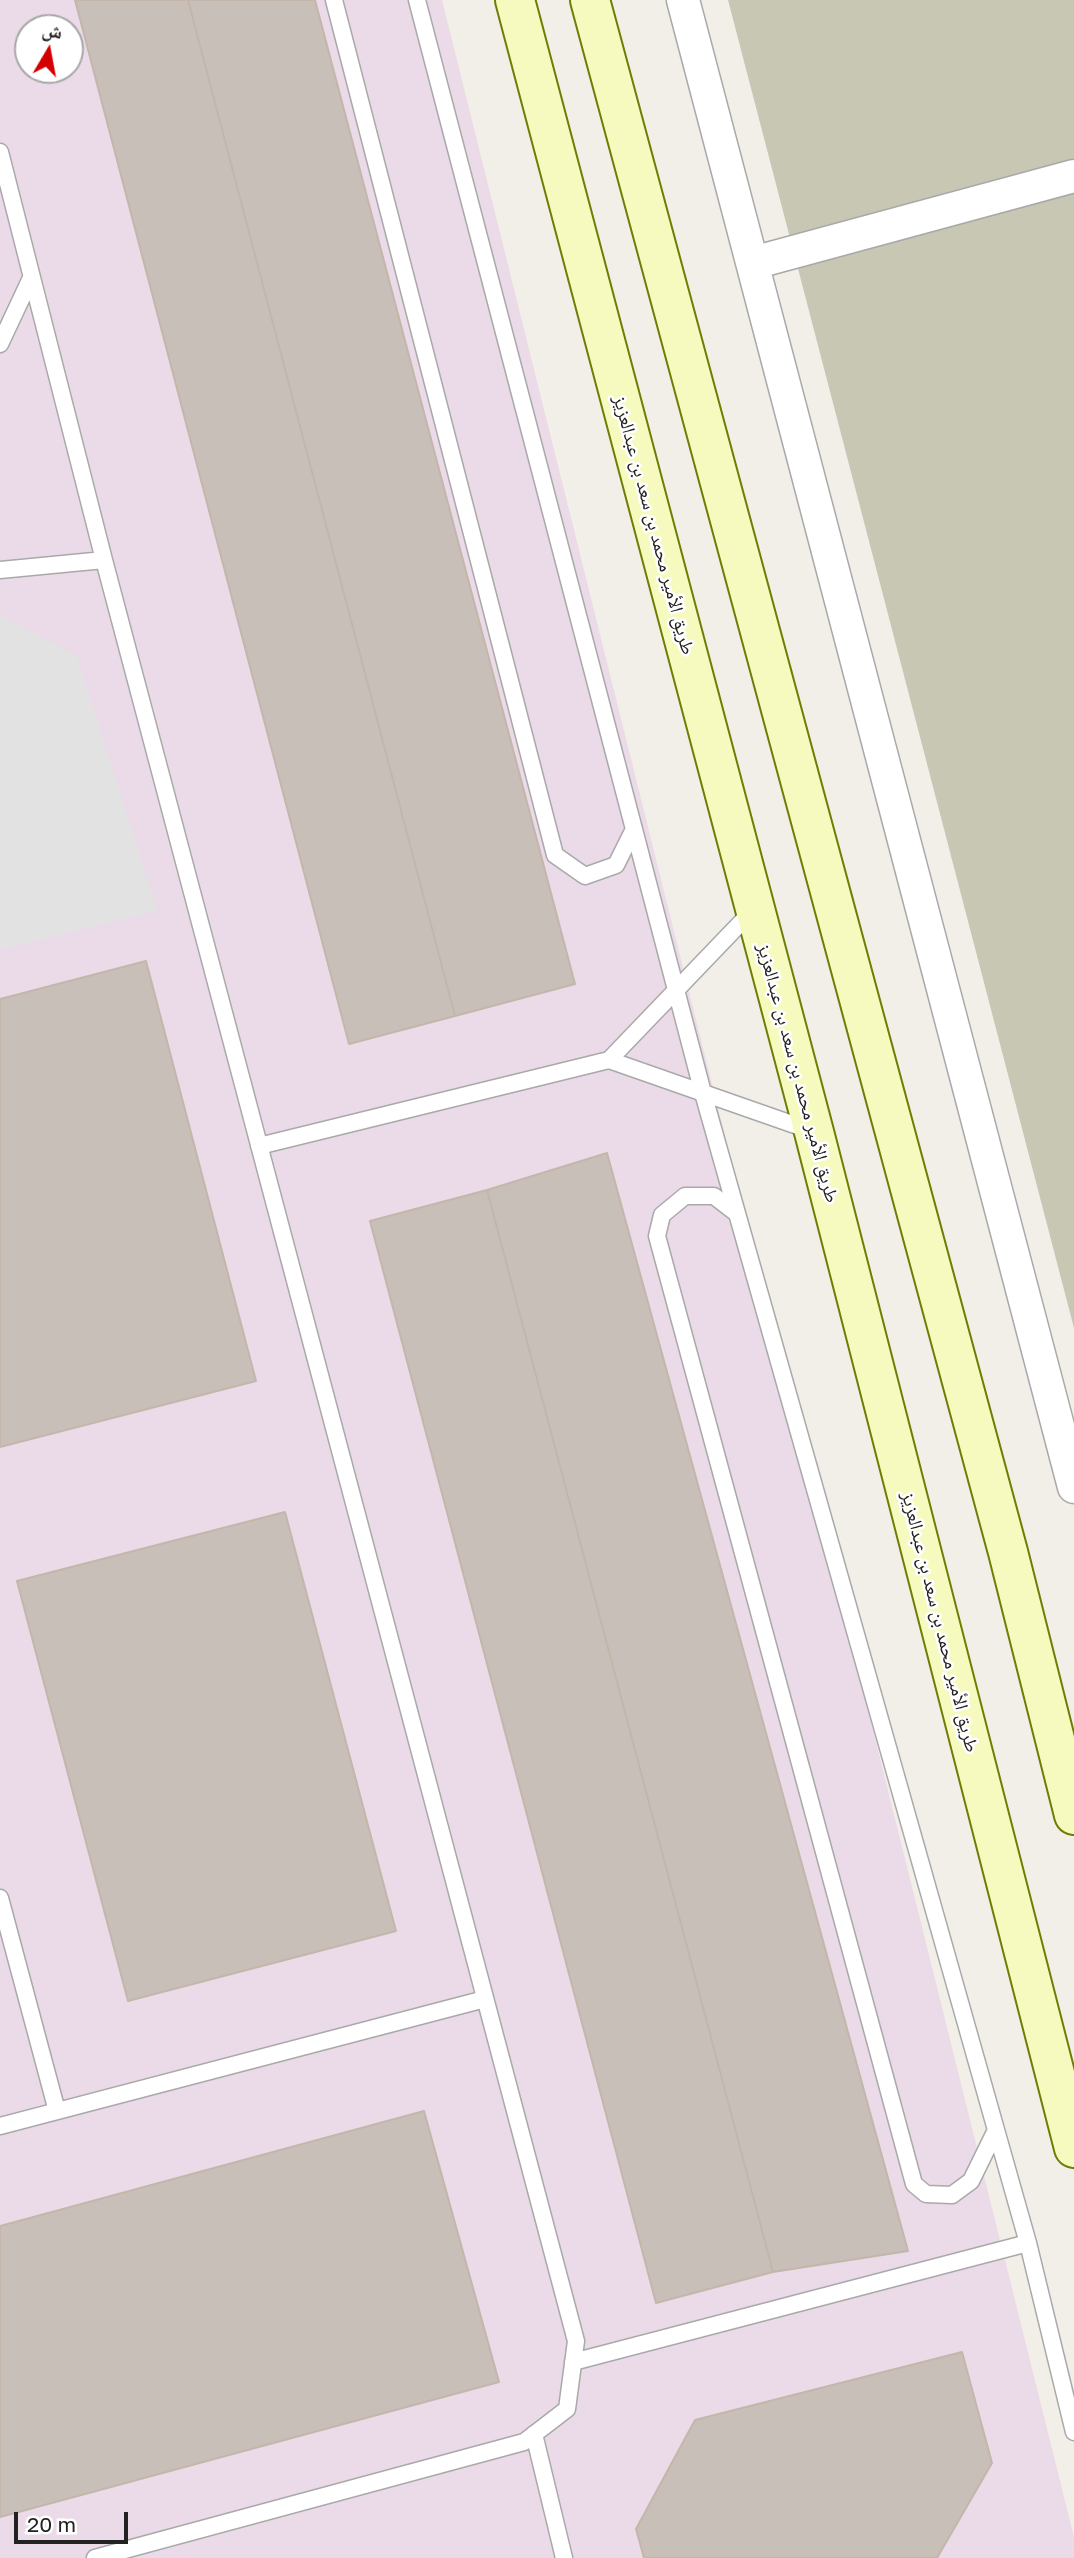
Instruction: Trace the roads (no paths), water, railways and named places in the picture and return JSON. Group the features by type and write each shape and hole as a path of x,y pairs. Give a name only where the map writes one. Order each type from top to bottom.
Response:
{"main road":[{"name":"طريق الأمير محمد بن سعد بن عبدالعزيز","path":"514,0 814,1132 1074,2148"},
{"path":"590,0 1008,1552 1074,1815"}],"street":[{"path":"683,0 1074,1487"},
{"path":"752,263 1074,176"}],"lane":[{"path":"334,0 555,855 585,876 616,865 634,830"},
{"path":"417,0 703,1093 1028,2243 1074,2432"},
{"path":"0,152 104,560 576,2341 566,2409 524,2442 95,2558"},
{"path":"0,344 31,278"},
{"path":"0,570 104,560"},
{"path":"259,1146 609,1060 755,908"},
{"path":"609,1060 814,1132"},
{"path":"736,1213 714,1196 685,1196 662,1215 657,1236 914,2185 926,2194 952,2195 971,2180 996,2130"},
{"path":"0,1898 57,2111"},
{"path":"0,2126 485,1999"},
{"path":"573,2362 1028,2243"},
{"path":"534,2434 564,2558"}]}
